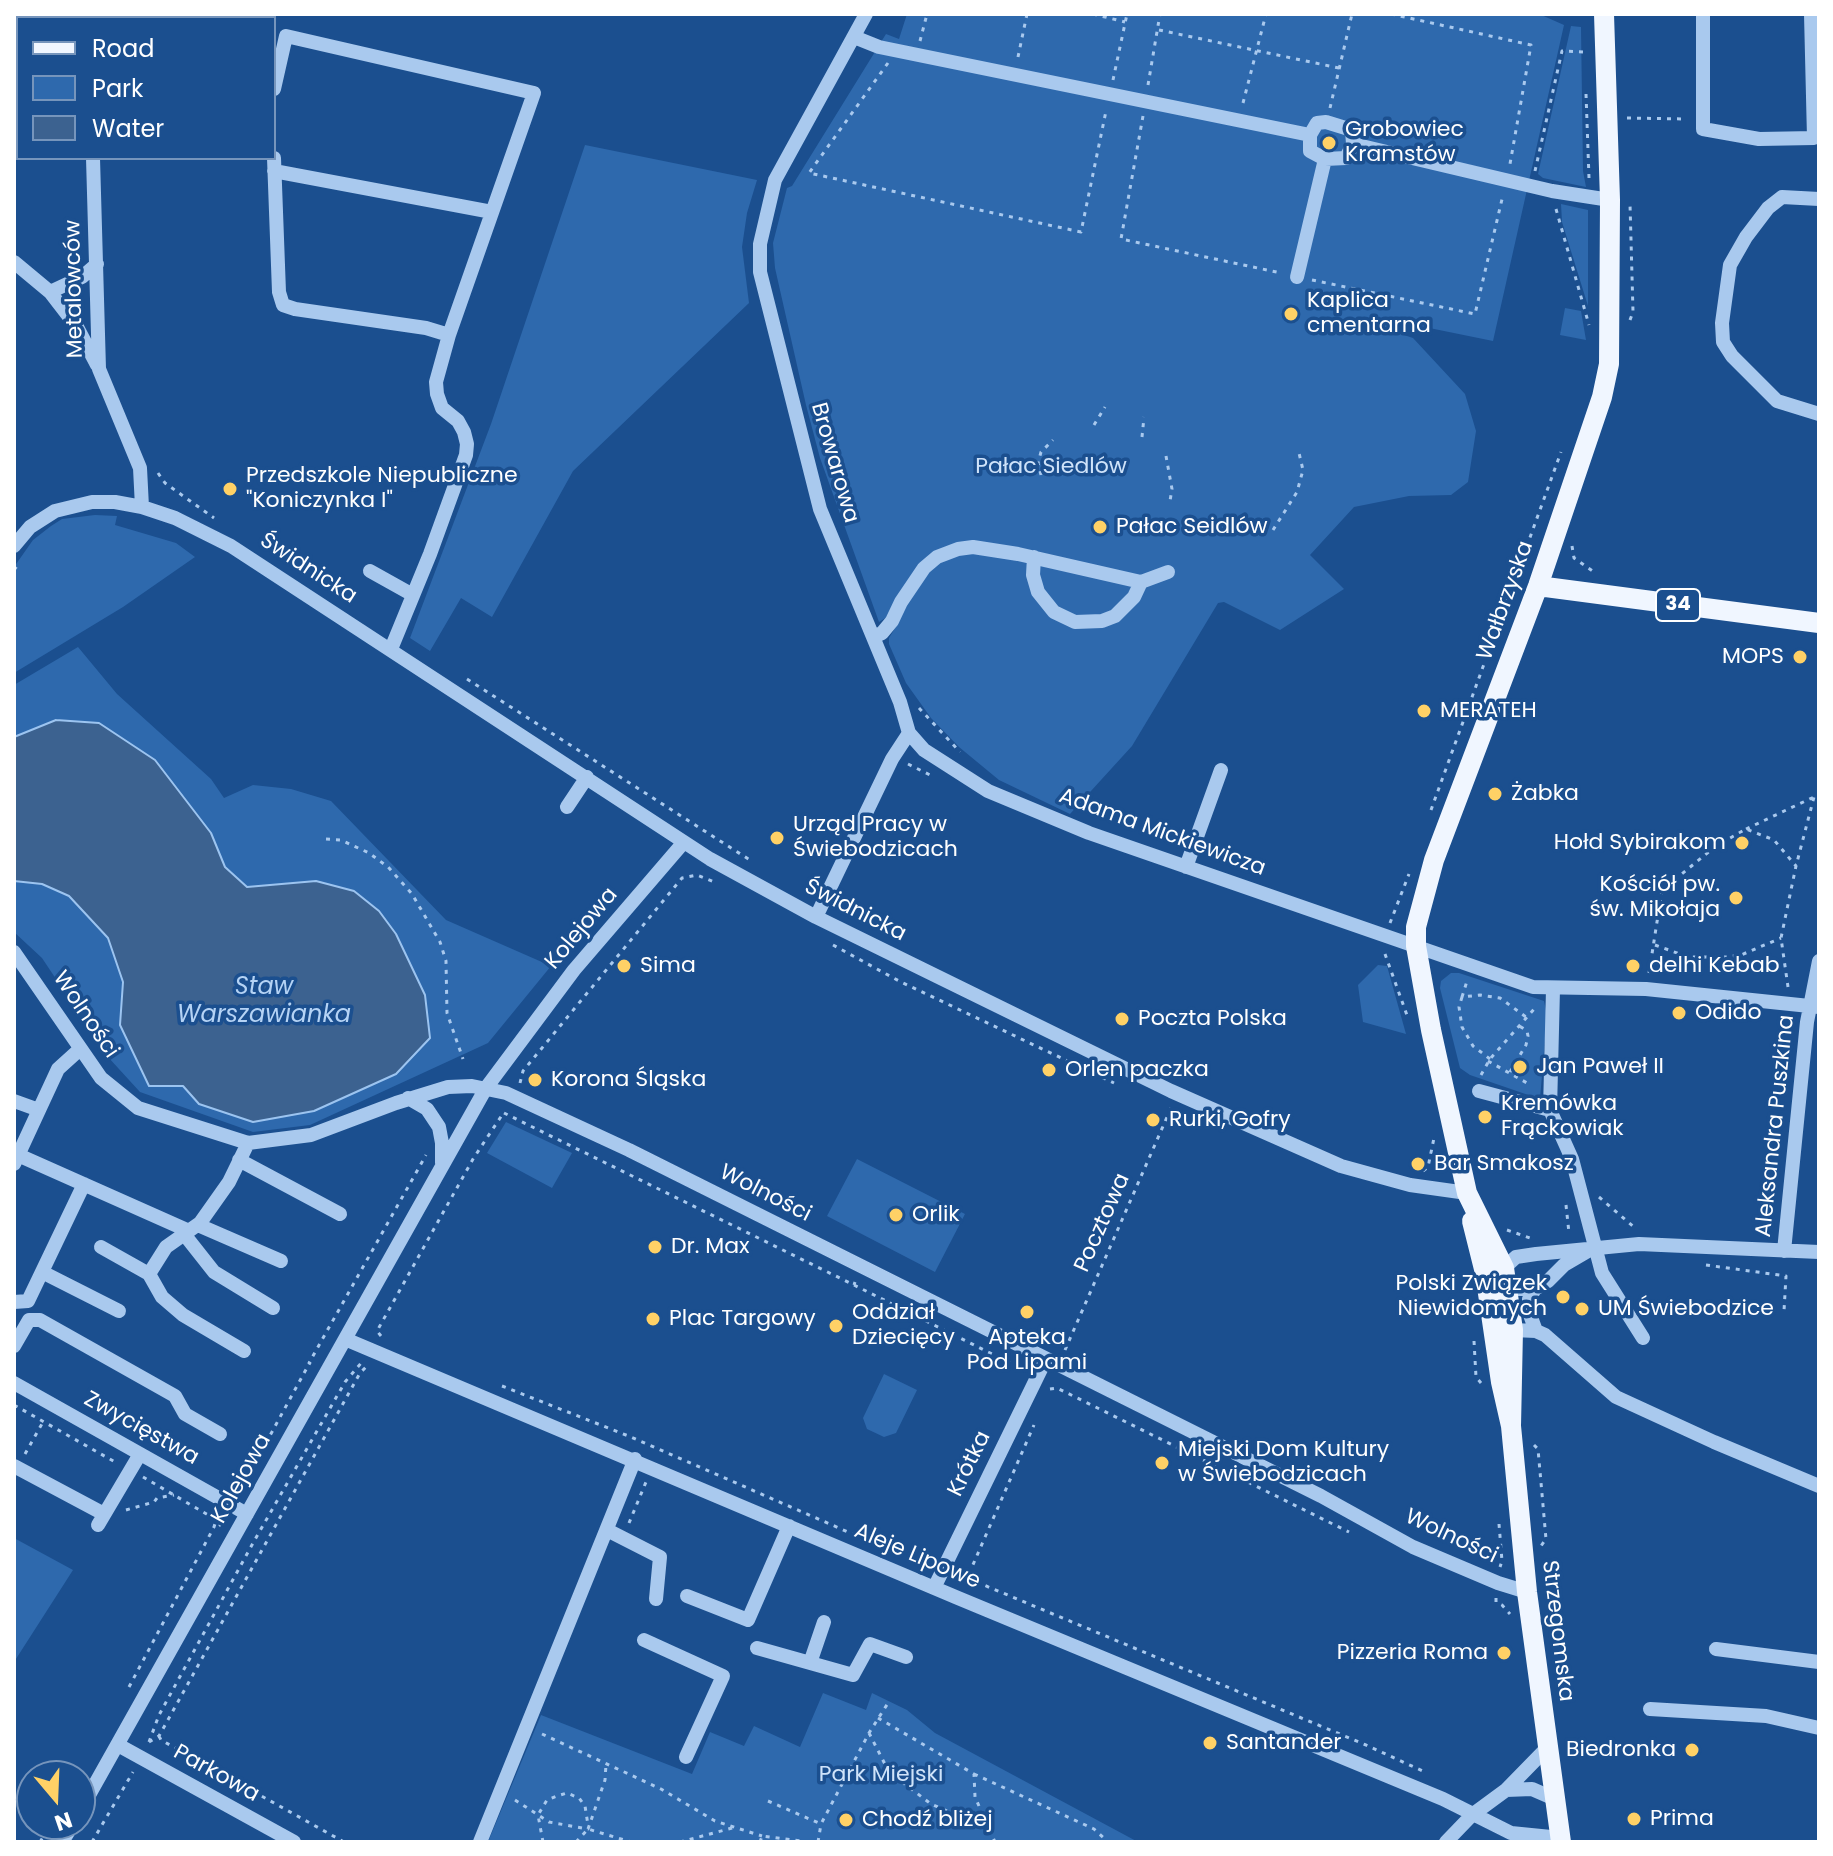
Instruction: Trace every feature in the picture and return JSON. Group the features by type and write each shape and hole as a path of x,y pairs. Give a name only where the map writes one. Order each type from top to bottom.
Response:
{"main road":[{"name":"Wałbrzyska","path":"1468,1197 1416,946 1420,909 1434,860 1538,586 1602,397 1609,364 1604,14"},
{"name":"34","path":"1538,586 1819,623"},
{"name":"Strzegomska","path":"1468,1197 1482,1220 1513,1330 1511,1426"},
{"name":"Strzegomska","path":"1498,1274 1496,1350 1511,1426 1527,1592 1561,1840"}],"street":[{"name":"Browarowa","path":"866,14 775,180 760,244 760,272 820,509 900,702 909,733"},
{"path":"1703,14 1703,129 1759,139 1814,138 1811,14"},
{"path":"276,80 286,36 534,93 449,335 436,382 442,408 458,421 467,444 449,505 391,649"},
{"path":"854,37 897,51 1310,135"},
{"path":"1326,122 1352,130 1353,144 1346,158 1325,159 1310,151 1310,135 1317,123 1326,122"},
{"path":"1353,144 1530,180 1552,191 1609,198"},
{"path":"1297,277 1325,159"},
{"name":"Metalowców","path":"93,160 99,369 140,468 142,507"},
{"path":"449,335 426,328 283,305 279,292 274,164 492,212"},
{"path":"1819,199 1782,197 1768,208 1730,265 1722,323 1723,342 1732,356 1777,401 1819,414"},
{"path":"14,262 50,292 77,327 99,369"},
{"path":"50,292 82,277 97,264"},
{"name":"Świdnicka","path":"18,553 30,527 55,511 92,502 142,507 175,518 231,546 684,842 816,917 1171,1091 1341,1166 1468,1197"},
{"path":"873,637 887,627 915,578 937,557 973,547 1034,557 1141,582 1168,572"},
{"path":"1034,557 1033,575 1038,592 1054,612 1075,622 1102,621 1115,616 1134,597 1141,582"},
{"path":"370,571 413,595"},
{"path":"816,917 892,759 909,733"},
{"name":"Adama Mickiewicza","path":"909,733 924,750 988,791 1089,833 1533,987 1646,989 1815,1007"},
{"path":"1186,867 1221,770"},
{"path":"567,807 587,777"},
{"name":"Kolejowa","path":"96,1783 486,1088 574,970 684,842"},
{"name":"Wolności","path":"14,952 101,1078 138,1108 248,1143 311,1135 408,1098 448,1087 486,1088 518,1098 629,1150 1321,1496 1413,1547 1527,1592"},
{"name":"Aleksandra Puszkina","path":"1784,1251 1807,1022 1815,1007 1819,961"},
{"path":"1553,989 1550,1110 1572,1159 1602,1273 1643,1338"},
{"path":"79,1050 58,1069 16,1160 84,1184 190,1230 281,1261"},
{"path":"1479,1091 1550,1110"},
{"path":"408,1098 427,1109 439,1127 441,1168"},
{"path":"14,1101 39,1110"},
{"path":"149,1274 166,1247 190,1230 229,1182 248,1143"},
{"path":"239,1160 340,1214"},
{"path":"14,1302 28,1301 84,1184"},
{"path":"190,1230 214,1272 273,1308"},
{"path":"1535,1289 1518,1289 1498,1274 1516,1257 1595,1247 1652,1244 1819,1252"},
{"path":"101,1247 149,1274 162,1297 183,1315 244,1351"},
{"path":"1536,1331 1529,1312 1529,1299 1535,1289 1564,1265 1595,1247"},
{"path":"42,1272 119,1311"},
{"path":"14,1346 29,1320 40,1320 175,1396 185,1414 220,1434"},
{"path":"1496,1350 1513,1330 1536,1331 1545,1335 1616,1397 1819,1486"},
{"name":"Aleje Lipowe","path":"345,1339 1443,1799 1511,1833 1561,1840"},
{"name":"Krótka","path":"934,1588 1046,1359"},
{"name":"Zwycięstwa","path":"14,1383 247,1514"},
{"path":"16,1467 101,1520 140,1454"},
{"path":"480,1842 635,1459"},
{"path":"687,1596 748,1620 789,1526"},
{"path":"607,1530 660,1557 656,1599"},
{"path":"810,1663 824,1622"},
{"path":"644,1640 723,1676 686,1757"},
{"path":"757,1648 853,1675 870,1644 906,1657"},
{"path":"1716,1649 1819,1662"},
{"path":"1650,1709 1766,1716 1819,1728"},
{"name":"Parkowa","path":"118,1745 294,1842"},
{"path":"1446,1842 1472,1815 1506,1790 1548,1747"},
{"path":"1506,1790 1532,1789 1555,1799"}],"path":[{"path":"916,54 927,14"},
{"path":"1014,75 1027,14"},
{"path":"1093,14 1125,22"},
{"path":"897,51 809,173 1081,232 1127,14"},
{"path":"1160,14 1121,239 1297,277"},
{"path":"1238,121 1266,14"},
{"path":"1326,122 1352,14"},
{"path":"1157,30 1339,68"},
{"path":"1530,180 1562,51 1585,52 1585,40"},
{"path":"1585,81 1586,168 1609,198 1632,209 1633,312 1629,321"},
{"path":"1625,118 1703,119"},
{"path":"1552,191 1587,316"},
{"path":"1593,311 1593,326"},
{"path":"1094,425 1105,407"},
{"path":"1142,437 1144,417"},
{"path":"1041,475 1038,463 1041,452 1053,440"},
{"path":"1429,815 1566,440"},
{"path":"1273,530 1297,492 1303,470 1299,453"},
{"path":"1166,456 1172,489 1170,501"},
{"path":"157,472 165,483 226,525"},
{"path":"1571,543 1573,565"},
{"path":"14,570 18,553"},
{"path":"1574,558 1596,574"},
{"path":"461,675 757,864"},
{"path":"902,763 933,777"},
{"path":"1648,977 1662,890 1716,846 1819,793"},
{"path":"1789,995 1781,938 1814,797"},
{"path":"1746,829 1774,840 1796,866"},
{"path":"326,839 341,840 369,853 388,867 412,894 440,942 446,961 447,1013 463,1059"},
{"path":"1383,925 1390,924 1409,872"},
{"path":"520,1083 523,1071 682,878"},
{"path":"1655,945 1688,957 1726,957 1741,955 1781,938"},
{"path":"1468,976 1459,1007 1462,1027 1473,1046 1501,1068"},
{"path":"1462,997 1480,995 1500,998 1526,1017"},
{"path":"1479,1091 1480,1078 1489,1060 1536,1009 1537,1000"},
{"path":"1509,1073 1528,1036 1527,1031 1518,1025"},
{"name":"Pocztowa","path":"1063,1354 1172,1104"},
{"path":"388,1340 377,1331 473,1159 503,1113 1019,1365 1022,1380"},
{"path":"1417,1173 1428,1167 1435,1134"},
{"path":"257,1459 427,1153"},
{"path":"1593,1193 1635,1228"},
{"path":"1566,1203 1570,1235"},
{"path":"1497,1227 1535,1240"},
{"path":"1698,1264 1786,1276 1784,1311"},
{"path":"309,1363 315,1366"},
{"path":"361,1364 345,1382 280,1496 159,1715 149,1742 159,1736 363,1368 375,1368"},
{"path":"338,1378 353,1387"},
{"path":"498,1384 631,1437 865,1539"},
{"path":"1048,1392 1051,1388 1057,1388 1355,1535"},
{"path":"16,1467 44,1421"},
{"path":"958,1598 1036,1421"},
{"path":"1533,1444 1538,1449 1546,1539 1541,1546"},
{"path":"623,1538 646,1481"},
{"path":"277,1488 280,1496 289,1503"},
{"path":"101,1520 154,1502 157,1498 174,1495"},
{"path":"127,1690 219,1514"},
{"path":"967,1578 1436,1777"},
{"path":"1496,1598 1496,1602 1511,1616"},
{"path":"818,1842 821,1824 888,1703"},
{"path":"878,1718 974,1774 1094,1829 1108,1842"},
{"path":"546,1723 542,1734 661,1789 715,1821 762,1836 809,1842"},
{"path":"869,1733 889,1772 931,1804 988,1829"},
{"path":"159,1736 161,1740 344,1842"},
{"path":"576,1842 588,1829 605,1780 606,1763"},
{"path":"92,1842 136,1766"},
{"path":"974,1774 975,1797 995,1842"},
{"path":"124,1775 129,1778"},
{"path":"543,1842 538,1815 547,1800 567,1793 583,1801 588,1829"},
{"path":"514,1799 549,1822 588,1829 631,1842"},
{"path":"768,1801 821,1824"},
{"path":"680,1842 736,1827"},
{"path":"760,1842 762,1836"}],"green space":[{"name":"Pałac Siedlów","path":"907,14 1539,14 1564,25 1493,341 1400,322 1395,332 1413,338 1465,394 1476,431 1468,482 1451,495 1409,496 1354,507 1310,555 1344,589 1280,630 1224,602 1218,603 1132,746 1070,814 999,780 959,747 931,718 906,683 889,644 897,625 887,617 879,622 820,458 775,268 773,243 787,188 792,186 886,34 899,39"},
{"path":"1571,26 1581,27 1583,171 1586,187 1543,178 1538,174"},
{"path":"585,145 757,180 747,213 742,247 749,303 573,471 492,617 461,598 430,651 410,638 491,424"},
{"path":"1561,204 1588,210 1588,306 1562,222"},
{"path":"1565,308 1581,311 1586,340 1560,335"},
{"path":"117,516 115,525 176,543 195,557 123,607 14,673 14,567 33,540 51,526 62,519"},
{"name":"Staw Warszawianka","path":"78,647 117,694 211,779 224,798 253,785 291,789 331,801 446,920 551,966 488,1043 310,1125 253,1132 140,1092 108,1057 42,958 14,932 14,685"},
{"path":"1378,965 1387,966 1406,1034 1363,1022 1358,985"},
{"path":"1451,973 1544,1001 1547,1015 1540,1099 1470,1075 1460,1068 1440,988 1441,981"},
{"path":"506,1122 572,1153 552,1188 487,1153"},
{"name":"Orlik","path":"857,1159 965,1214 935,1272 827,1216"},
{"path":"884,1374 917,1390 896,1433 884,1437 867,1429 863,1418"},
{"path":"14,1538 73,1570 14,1662"},
{"name":"Park Miejski","path":"823,1693 866,1710 872,1693 907,1710 935,1733 1138,1842 488,1842 541,1715 692,1774 710,1732 744,1746 754,1726 800,1747"}],"water":[{"name":"Staw Warszawianka","path":"56,720 99,723 155,760 211,833 225,867 247,887 316,881 354,891 379,911 396,934 425,995 430,1038 396,1074 314,1111 253,1122 199,1104 183,1086 149,1086 120,1025 123,982 108,938 69,896 42,884 14,881 14,737"}],"place":[{"name":"Grobowiec Kramstów","path":"1329,143"},
{"name":"Kaplica cmentarna","path":"1291,314"},
{"name":"Przedszkole Niepubliczne \"Koniczynka I\"","path":"230,489"},
{"name":"Pałac Seidlów","path":"1100,527"},
{"name":"MOPS","path":"1800,657"},
{"name":"MERATEH","path":"1424,711"},
{"name":"Żabka","path":"1495,794"},
{"name":"Urząd Pracy w Świebodzicach","path":"777,838"},
{"name":"Hołd Sybirakom","path":"1742,843"},
{"name":"Kościół pw. św. Mikołaja","path":"1736,898"},
{"name":"Sima","path":"624,966"},
{"name":"delhi Kebab","path":"1633,966"},
{"name":"Odido","path":"1679,1013"},
{"name":"Poczta Polska","path":"1122,1019"},
{"name":"Jan Paweł II","path":"1520,1067"},
{"name":"Orlen paczka","path":"1049,1070"},
{"name":"Korona Śląska","path":"535,1080"},
{"name":"Kremówka Frąckowiak","path":"1485,1117"},
{"name":"Rurki, Gofry","path":"1153,1120"},
{"name":"Bar Smakosz","path":"1418,1164"},
{"name":"Orlik","path":"896,1215"},
{"name":"Dr. Max","path":"655,1247"},
{"name":"Polski Związek Niewidomych","path":"1563,1297"},
{"name":"UM Świebodzice","path":"1582,1309"},
{"name":"Apteka Pod Lipami","path":"1027,1312"},
{"name":"Plac Targowy","path":"653,1319"},
{"name":"Oddział Dziecięcy","path":"836,1326"},
{"name":"Miejski Dom Kultury w Świebodzicach","path":"1162,1463"},
{"name":"Pizzeria Roma","path":"1504,1653"},
{"name":"Santander","path":"1210,1743"},
{"name":"Biedronka","path":"1692,1750"},
{"name":"Prima","path":"1634,1819"},
{"name":"Chodź bliżej","path":"846,1820"}]}
